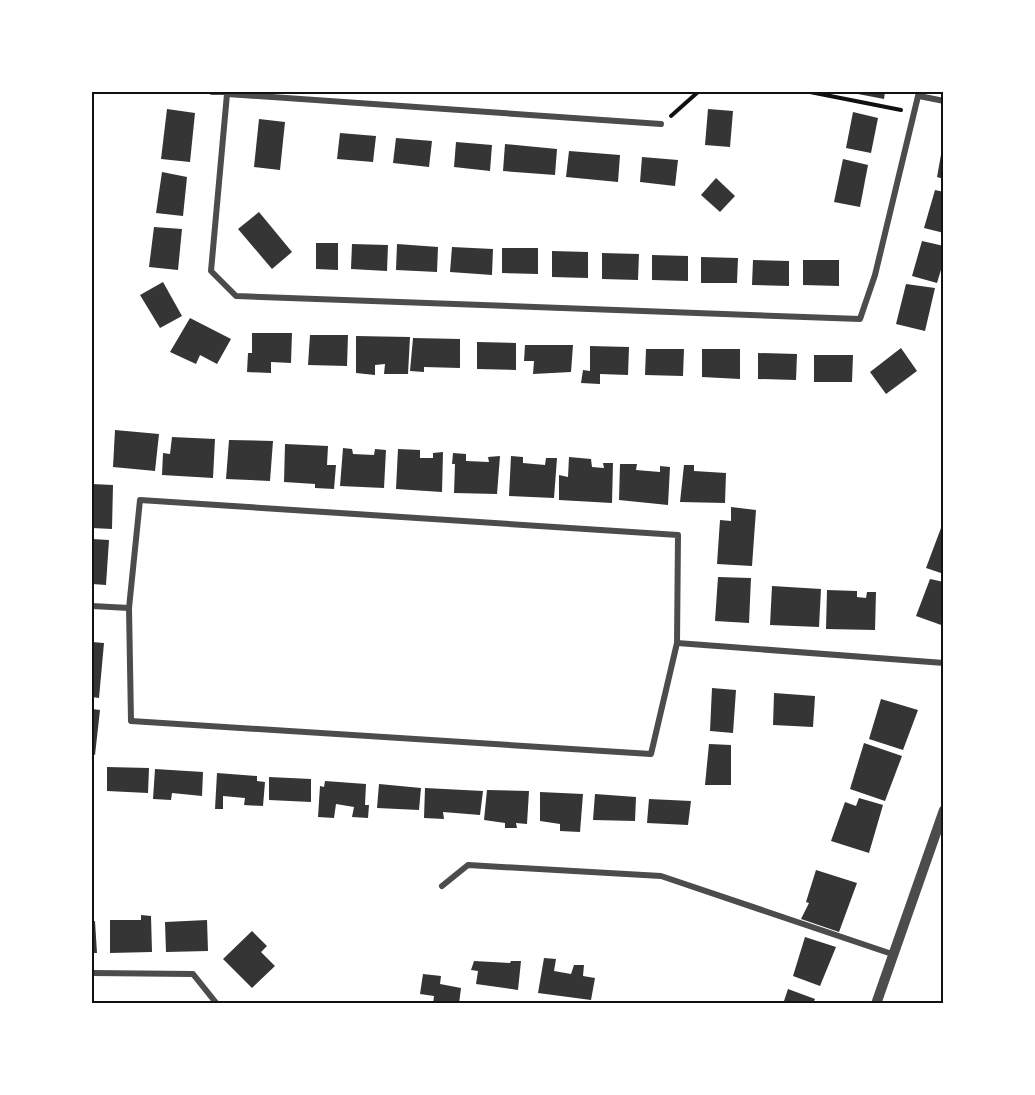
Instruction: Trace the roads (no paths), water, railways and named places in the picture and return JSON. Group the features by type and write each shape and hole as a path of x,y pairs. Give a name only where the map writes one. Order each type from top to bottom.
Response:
{"street":[{"path":"212,92 661,124"},
{"path":"227,93 211,271 236,296 860,319 876,275 919,94 944,101"},
{"path":"140,500 678,535 677,643 651,754 131,721 129,608 140,500"},
{"path":"92,606 129,608"},
{"path":"677,643 944,663"},
{"path":"876,1004 944,810"},
{"path":"442,886 468,865 661,876 892,954"},
{"path":"92,973 193,974 217,1004"}]}
